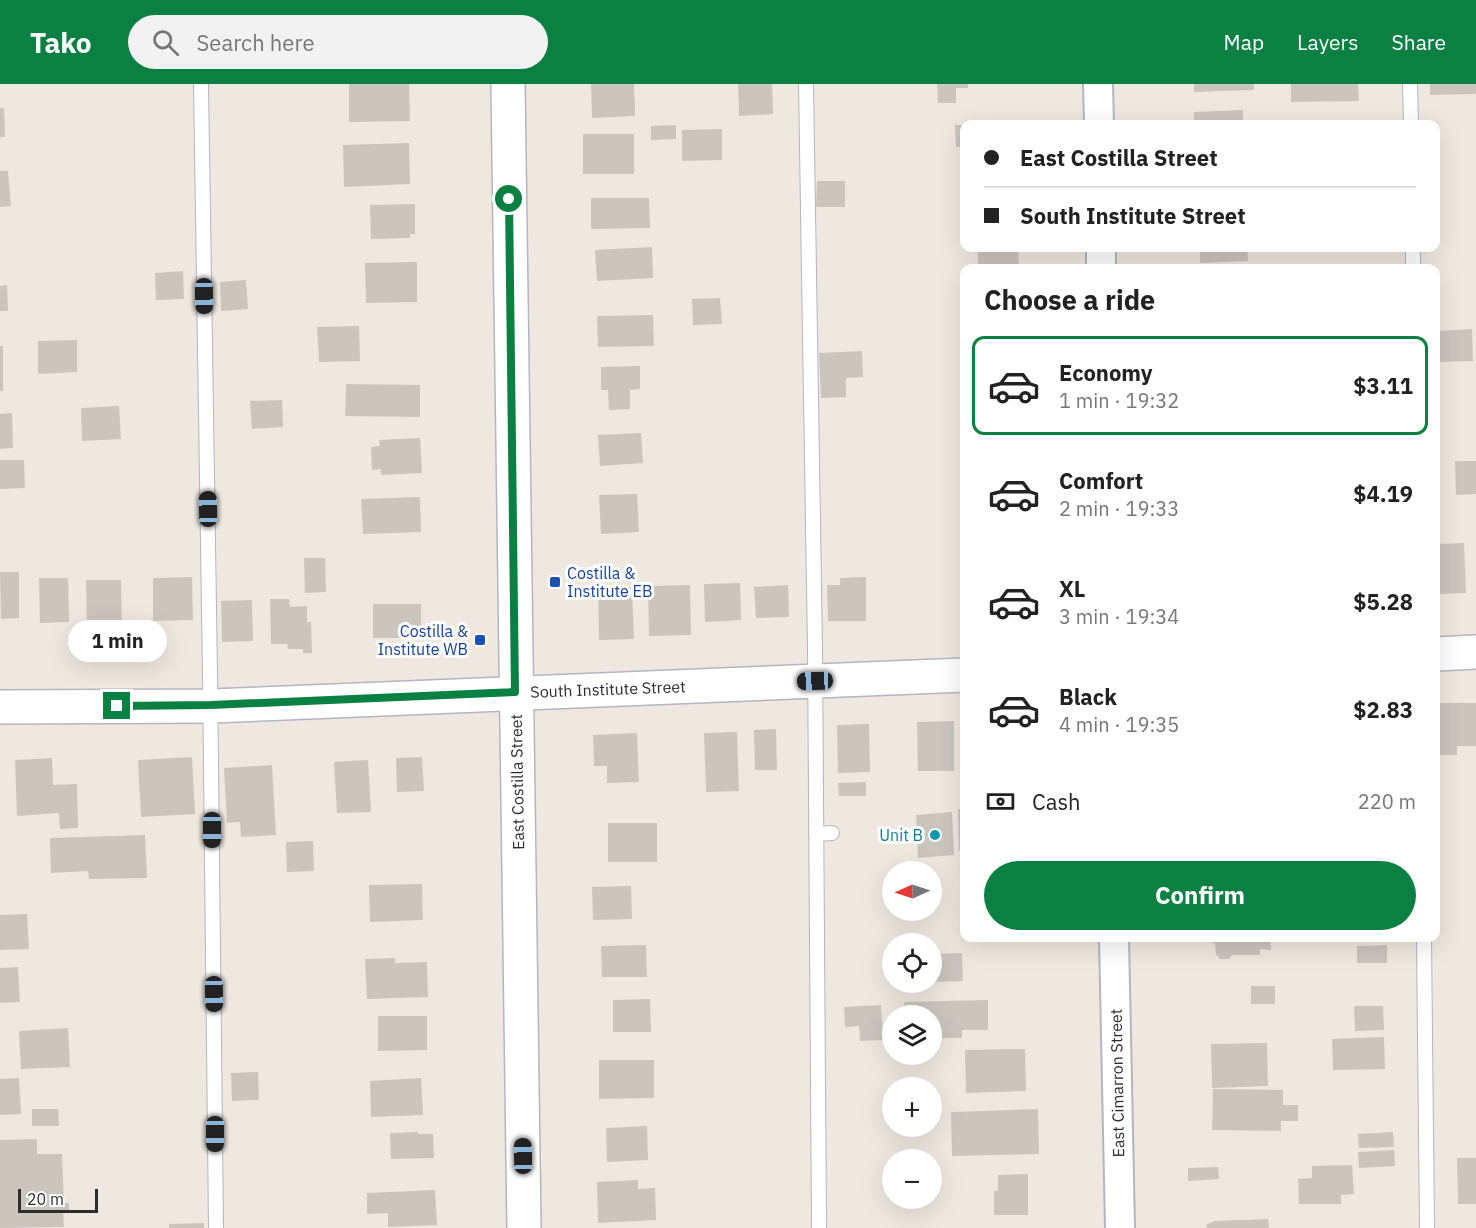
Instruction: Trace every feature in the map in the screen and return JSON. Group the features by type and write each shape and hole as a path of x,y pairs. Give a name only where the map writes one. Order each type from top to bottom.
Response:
{"street":[{"name":"East Costilla Street","path":"508,84 524,1228"},
{"path":"1098,84 1098,120"},
{"path":"1440,654 1476,652"},
{"name":"South Institute Street","path":"0,707 211,705 960,675"},
{"name":"East Cimarron Street","path":"1114,942 1120,1228"}],"lane":[{"path":"201,84 211,705 216,1228"},
{"path":"806,84 815,681 819,1228"},
{"path":"1410,84 1411,120"},
{"path":"816,834 832,832"},
{"path":"1424,942 1427,1228"}],"building":[{"path":"349,84 409,84 410,121 349,122"},
{"path":"591,84 634,84 635,116 592,118"},
{"path":"738,84 772,84 773,114 739,116"},
{"path":"937,84 968,84 968,88 956,88 956,103 938,103"},
{"path":"1194,84 1254,84 1254,90 1194,92"},
{"path":"1291,84 1358,84 1359,101 1291,102"},
{"path":"1430,84 1476,84 1476,94 1430,95"},
{"path":"0,108 4,108 5,137 0,137"},
{"path":"1243,110 1243,120 1194,120 1194,112"},
{"path":"676,125 676,139 651,140 651,126"},
{"path":"955,125 960,125 960,147 956,147"},
{"path":"722,129 722,160 682,161 682,130"},
{"path":"583,134 634,134 634,174 583,174"},
{"path":"409,143 410,184 344,187 343,145"},
{"path":"0,171 8,171 11,206 0,207"},
{"path":"817,181 845,181 845,207 816,207"},
{"path":"591,198 649,198 650,228 591,229"},
{"path":"415,204 415,234 410,234 410,238 371,239 370,205"},
{"path":"652,247 653,278 597,281 595,250"},
{"path":"978,252 1018,252 1019,264 978,264"},
{"path":"1200,252 1247,252 1248,261 1200,263"},
{"path":"417,262 417,302 366,303 365,263"},
{"path":"183,271 184,299 156,300 155,273"},
{"path":"246,280 248,309 221,311 220,282"},
{"path":"7,285 8,311 0,311 0,286"},
{"path":"720,298 722,324 693,325 692,299"},
{"path":"653,315 654,346 598,347 597,316"},
{"path":"359,326 360,361 319,362 317,327"},
{"path":"1472,329 1473,361 1440,362 1440,331"},
{"path":"77,340 77,372 38,374 38,341"},
{"path":"0,346 3,346 3,391 0,391"},
{"path":"862,351 863,377 846,378 846,397 821,398 819,353"},
{"path":"640,366 640,389 630,390 630,409 609,410 608,390 601,390 601,367"},
{"path":"346,384 420,385 420,417 345,416"},
{"path":"282,400 283,427 252,429 250,401"},
{"path":"119,406 121,439 82,441 81,408"},
{"path":"12,413 13,448 0,449 0,414"},
{"path":"641,433 643,463 600,466 598,435"},
{"path":"420,438 422,473 381,475 381,469 372,470 371,447 380,446 379,440"},
{"path":"0,460 24,460 25,488 0,489"},
{"path":"1455,461 1476,461 1476,494 1456,495"},
{"path":"637,494 639,532 601,534 599,495"},
{"path":"420,497 421,532 363,534 361,499"},
{"path":"1464,543 1466,593 1440,594 1440,544"},
{"path":"304,558 325,558 326,592 305,593"},
{"path":"0,572 19,572 19,618 1,619"},
{"path":"192,577 193,620 153,621 153,578"},
{"path":"866,577 866,621 828,621 827,585 840,585 840,578"},
{"path":"39,578 68,578 69,622 40,623"},
{"path":"86,580 121,580 122,629 87,629"},
{"path":"740,583 741,620 705,622 704,584"},
{"path":"690,585 691,635 649,636 648,586"},
{"path":"788,585 789,617 756,618 754,587"},
{"path":"632,587 634,639 599,640 598,588"},
{"path":"270,599 289,599 290,607 307,606 307,622 311,622 312,653 303,653 303,649 288,649 287,644 271,644"},
{"path":"252,600 253,641 222,642 221,601"},
{"path":"373,604 421,604 421,638 373,638"},
{"path":"1440,703 1476,703 1476,746 1457,746 1457,755 1440,755"},
{"path":"954,721 954,771 918,771 917,722"},
{"path":"869,724 870,772 838,773 837,725"},
{"path":"776,729 777,770 755,770 754,730"},
{"path":"737,732 739,791 706,792 704,733"},
{"path":"637,733 639,782 607,783 607,766 594,766 593,735"},
{"path":"192,757 195,814 141,817 138,760"},
{"path":"422,757 424,791 397,792 396,758"},
{"path":"52,758 53,785 77,784 78,828 60,829 59,813 17,816 15,760"},
{"path":"368,760 371,812 337,813 334,762"},
{"path":"272,765 276,835 241,837 240,822 227,823 224,768"},
{"path":"866,782 866,796 839,796 838,783"},
{"path":"958,809 960,809 960,851"},
{"name":"Unit B","path":"952,812 954,855 918,858 916,815"},
{"path":"608,823 657,823 657,862 608,862"},
{"path":"145,835 147,878 89,879 88,871 51,873 50,838"},
{"path":"313,841 314,871 287,872 286,842"},
{"path":"422,884 423,920 370,922 369,885"},
{"path":"631,886 632,919 593,920 592,887"},
{"path":"27,914 29,949 0,950 0,915"},
{"path":"1209,942 1270,942 1271,950 1260,949 1260,955 1232,955 1229,959 1220,959 1216,954 1215,943"},
{"path":"646,945 647,977 602,977 601,946"},
{"path":"1387,945 1387,963 1357,963 1357,946"},
{"path":"962,953 963,981 942,982 942,954"},
{"path":"395,958 395,963 427,962 428,997 367,999 365,959"},
{"path":"18,967 20,1002 0,1003 0,968"},
{"path":"1251,986 1275,986 1275,1004 1251,1004"},
{"path":"650,999 651,1032 613,1032 613,1000"},
{"path":"988,1000 988,1030 962,1030 962,1038 942,1038 942,1005 904,1005 904,1002"},
{"path":"881,1005 882,1040 860,1041 859,1026 845,1027 844,1007"},
{"path":"1354,1006 1383,1006 1384,1030 1355,1031"},
{"path":"378,1016 427,1016 427,1050 378,1051"},
{"path":"68,1028 70,1067 21,1069 19,1031"},
{"path":"1384,1037 1385,1069 1333,1070 1332,1039"},
{"path":"1267,1043 1268,1086 1212,1088 1211,1044"},
{"path":"1025,1049 1026,1091 966,1093 965,1050"},
{"path":"599,1060 654,1060 654,1098 599,1099"},
{"path":"258,1072 259,1100 232,1101 231,1073"},
{"path":"19,1078 21,1114 0,1115 0,1079"},
{"path":"421,1078 423,1115 371,1117 370,1081"},
{"path":"1213,1089 1283,1090 1283,1105 1298,1105 1298,1121 1281,1121 1281,1131 1212,1130"},
{"path":"32,1109 58,1109 59,1126 32,1126"},
{"path":"1038,1109 1039,1154 952,1156 951,1112"},
{"path":"647,1126 648,1160 607,1162 606,1128"},
{"path":"418,1132 418,1134 433,1134 434,1158 391,1159 390,1133"},
{"path":"1393,1132 1394,1147 1359,1148 1358,1134"},
{"path":"37,1139 37,1154 62,1154 64,1203 69,1203 69,1211 63,1211 64,1227 0,1228 0,1140"},
{"path":"1394,1150 1395,1166 1359,1168 1358,1152"},
{"path":"1457,1158 1476,1158 1476,1204 1458,1204"},
{"path":"1352,1165 1354,1194 1341,1195 1341,1204 1299,1204 1298,1179 1312,1178 1312,1166"},
{"path":"1218,1167 1219,1179 1188,1181 1188,1168"},
{"path":"1028,1174 1028,1215 994,1215 994,1191 998,1191 998,1175"},
{"path":"638,1180 638,1189 655,1188 656,1220 598,1223 597,1182"},
{"path":"435,1190 437,1225 388,1227 388,1213 367,1214 367,1193"},
{"path":"1268,1219 1269,1228 1207,1228 1206,1225 1214,1221"},
{"path":"204,1223 204,1228 169,1228 169,1224"}],"place":[{"name":"Costilla & Institute EB","path":"555,582"},
{"name":"Costilla & Institute WB","path":"480,640"},
{"name":"Unit B","path":"935,835"}],"route":[{"path":"117,706 211,705 515,692 509,199"}]}
